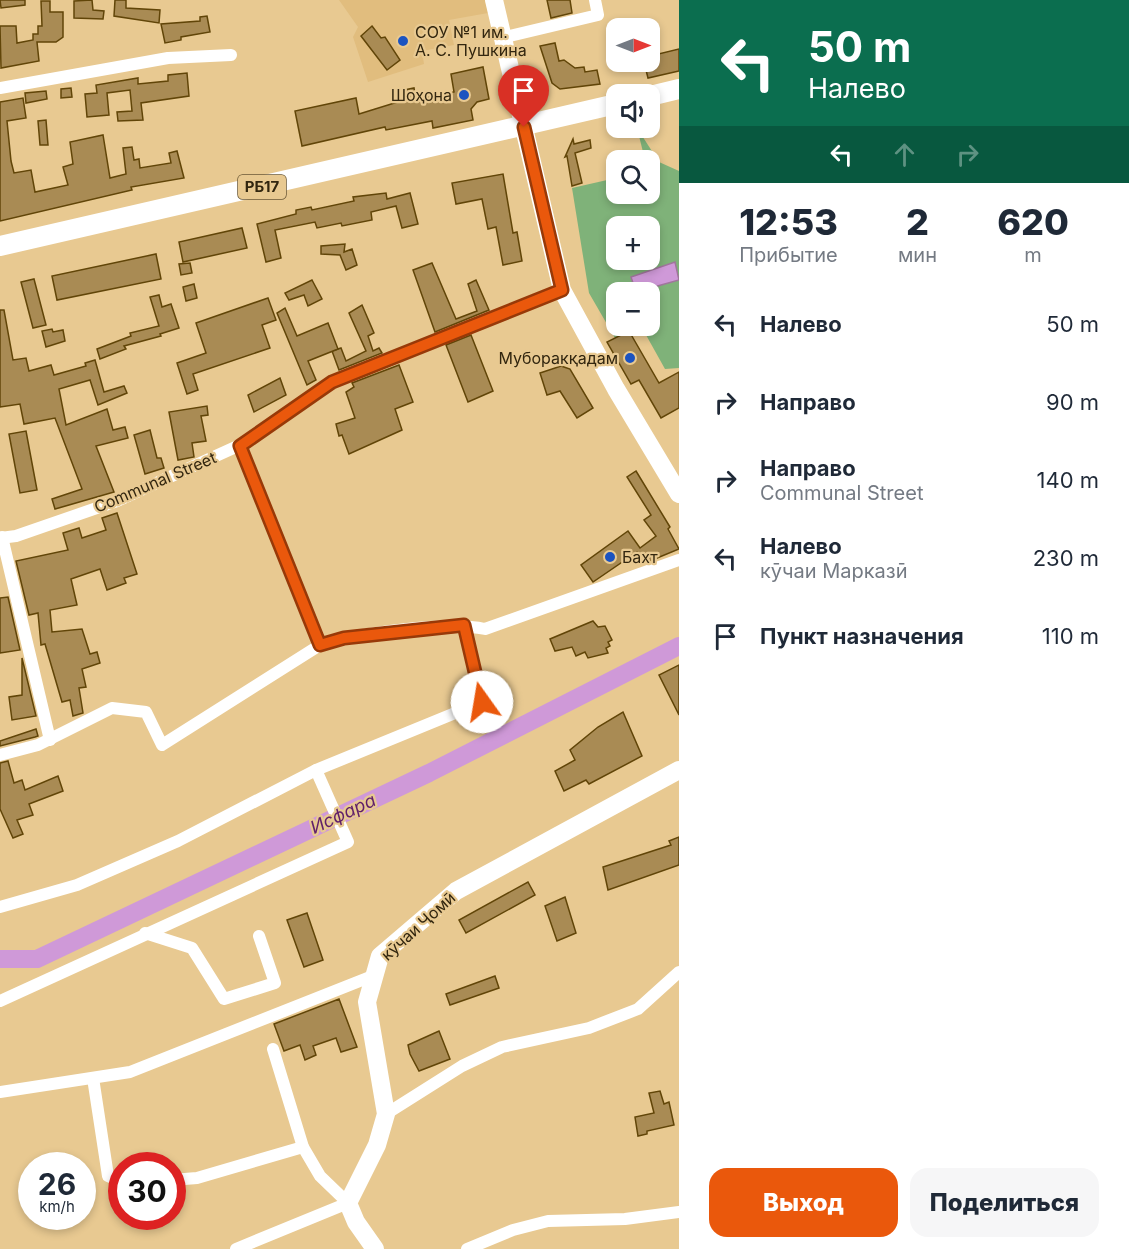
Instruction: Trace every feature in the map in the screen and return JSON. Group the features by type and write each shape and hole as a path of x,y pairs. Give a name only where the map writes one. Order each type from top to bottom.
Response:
{"main road":[{"path":"494,0 501,38 562,290 616,389 679,494"},
{"path":"660,94 679,89"},
{"name":"РБ17","path":"0,246 606,106"},
{"name":"кӯчаи Ҷомӣ","path":"348,1203 377,1145 386,1114 367,1002 380,956 456,891 679,770"},
{"path":"348,1203 356,1222 375,1249"}],"street":[{"path":"501,38 598,15 595,0"},
{"path":"0,88 168,58 231,55"},
{"name":"Communal Street","path":"1,538 16,536 117,501 240,446 332,382 562,290"},
{"path":"240,446 320,645"},
{"path":"1,538 50,740"},
{"path":"0,755 50,740 112,708 146,712 162,745 320,645 344,638 464,625 485,629 679,560"},
{"path":"0,907 77,885 482,702 464,625"},
{"path":"0,1001 348,842 318,776"},
{"path":"145,933 192,948 224,999 275,983 259,936"},
{"path":"386,1114 462,1066 502,1047 589,1028 638,1009 679,972"},
{"path":"0,1092 130,1072 375,975"},
{"path":"236,1249 348,1203 320,1176 303,1147 273,1049"},
{"path":"93,1078 108,1176"},
{"path":"186,1179 197,1178 303,1147"},
{"path":"467,1249 513,1230 548,1221 626,1219 679,1212"}],"shaded area":[{"name":"СОУ №1 им. А. С. Пушкина","path":"339,0 485,0 488,13 449,20 454,45 422,51 424,64 368,82 353,37 358,27"},
{"path":"675,262 679,280 660,285 660,282 633,282 631,277 652,270 660,270 660,267"}],"green space":[{"path":"640,138 643,138 651,150 642,150"},
{"path":"660,162 679,171 679,368 665,369 647,336 660,336 660,282 606,282 606,322 589,293 572,188 606,180 606,204 660,204"}],"building":[{"path":"0,0 25,0 25,5 1,8"},
{"path":"92,0 93,10 104,11 103,19 74,18 74,1"},
{"path":"115,0 126,0 126,8 160,10 159,23 114,16"},
{"path":"547,0 570,0 572,13 551,18"},
{"path":"41,1 50,1 50,12 63,12 63,37 56,42 37,42 39,61 1,68 0,26 16,26 17,43 33,40 33,34 38,34 38,26 42,26"},
{"path":"207,16 210,32 181,37 181,40 165,43 161,24 200,21 200,17"},
{"path":"372,26 381,38 385,37 400,60 387,70 361,36"},
{"path":"555,43 559,61 564,60 575,68 584,67 585,72 597,70 600,84 560,89 552,83 540,46"},
{"path":"679,49 679,71 648,78 646,72 660,72 660,54"},
{"path":"483,67 489,99 477,102 471,109 473,120 433,128 432,121 386,130 385,127 302,146 295,111 356,98 359,114 401,101 399,91 414,88 416,100 454,92 451,74"},
{"path":"187,73 189,96 141,103 143,120 118,121 117,112 132,111 130,90 107,93 109,115 87,117 85,94 97,93 96,85 138,78 138,84 168,81 168,75"},
{"path":"71,88 72,97 61,98 61,89"},
{"path":"46,91 47,99 26,103 25,93"},
{"path":"23,98 26,118 7,121 11,161 14,173 31,170 35,192 68,185 63,167 73,164 70,142 103,135 110,178 126,174 123,148 132,147 134,160 139,159 140,168 171,163 169,153 177,151 184,178 131,187 132,190 0,221 0,102"},
{"path":"46,120 48,145 40,145 38,121"},
{"path":"573,139 574,144 590,140 591,148 575,153 582,183 572,186 567,156 565,157"},
{"path":"503,174 513,233 517,232 522,261 503,265 496,227 488,229 482,199 456,204 452,183"},
{"path":"386,193 387,199 410,193 418,224 402,228 396,206 371,212 372,220 342,226 341,223 317,228 315,222 275,230 281,258 266,262 257,224 296,214 296,210 311,207 312,210 354,201 353,197"},
{"path":"242,228 247,248 183,262 179,242"},
{"path":"345,244 344,252 352,249 357,265 346,270 340,255 321,254 321,246"},
{"path":"156,254 161,279 57,300 52,276"},
{"path":"190,263 192,273 181,275 179,264"},
{"path":"432,263 456,319 477,311 468,284 476,280 489,310 435,332 413,270"},
{"path":"34,279 46,325 33,328 21,282"},
{"path":"312,280 322,299 308,306 304,295 289,300 285,293"},
{"path":"194,284 197,298 186,301 183,287"},
{"path":"159,295 162,307 171,304 179,328 160,334 161,336 124,346 126,349 100,359 97,349 131,336 130,333 159,326 150,297"},
{"path":"268,298 276,320 262,325 270,348 193,374 198,390 187,394 177,363 206,353 196,323"},
{"path":"362,305 374,333 368,336 373,351 379,348 382,353 339,370 332,351 341,348 346,361 366,351 349,313"},
{"path":"285,308 297,336 328,323 338,349 308,361 316,380 307,385 277,313"},
{"path":"0,310 4,310 13,360 26,358 29,371 51,365 54,375 86,366 85,363 95,360 104,392 124,386 127,393 98,405 90,380 59,389 66,425 107,409 113,430 125,427 128,438 96,446 114,492 55,509 52,499 82,489 55,418 24,424 20,404 0,407"},
{"path":"52,329 53,332 63,330 65,341 46,347 42,331"},
{"path":"471,335 493,391 468,402 446,345"},
{"path":"619,336 632,336 659,383 679,372 679,408 661,418 639,380 631,384 607,342"},
{"path":"399,365 413,402 395,409 402,430 349,454 342,435 339,436 336,424 355,418 346,392 354,387 352,383"},
{"path":"561,366 570,369 593,408 577,418 560,391 547,395 540,373"},
{"path":"280,378 286,395 254,412 248,395"},
{"path":"207,406 208,415 201,416 206,441 192,443 194,457 178,460 169,412"},
{"path":"150,430 157,458 161,458 164,468 145,474 134,435"},
{"path":"26,431 37,490 20,493 9,434"},
{"path":"636,471 670,527 668,529 679,549 645,563 637,552 593,582 581,565 628,531 640,548 656,536 644,520 651,515 627,477"},
{"path":"117,513 137,574 124,578 126,583 107,590 100,569 71,579 77,605 50,610 52,632 82,629 90,654 97,652 100,663 82,669 86,687 79,688 83,713 73,716 70,700 62,702 45,644 41,645 38,613 29,615 16,561 68,550 63,533 79,528 82,538 106,530 102,518"},
{"path":"8,597 20,650 0,653 0,598"},
{"path":"593,621 598,627 605,626 612,640 608,642 610,646 606,648 608,653 588,658 585,652 576,656 572,647 555,651 550,639"},
{"path":"22,658 36,716 12,720 9,697 22,695"},
{"path":"679,665 679,715 659,675"},
{"path":"623,712 642,756 589,784 586,780 564,791 555,771 575,760 570,750 598,727"},
{"path":"36,729 38,736 0,746 0,741"},
{"path":"8,761 14,783 22,780 25,790 58,776 63,791 29,804 33,815 17,820 23,834 13,838 0,809 0,763"},
{"path":"679,837 679,865 608,890 603,867 671,845 669,841"},
{"path":"528,882 535,895 466,933 459,920"},
{"path":"565,897 576,933 557,941 545,906"},
{"path":"307,913 323,960 304,967 287,920"},
{"path":"495,976 499,988 450,1005 446,994"},
{"path":"339,999 357,1047 341,1052 336,1038 313,1046 316,1055 305,1060 300,1045 284,1051 274,1024"},
{"path":"439,1031 450,1059 419,1071 408,1045"},
{"path":"660,1091 664,1104 669,1102 674,1125 647,1131 647,1134 638,1136 635,1117 654,1113 649,1093"}],"waterway":[{"name":"Исфара","path":"0,959 37,959 429,773 679,646"}],"place":[{"name":"СОУ №1 им. А. С. Пушкина","path":"403,41"},
{"name":"Шоҳона","path":"464,95"},
{"name":"Муборакқадам","path":"630,358"},
{"name":"Бахт","path":"610,557"}],"route":[{"path":"482,702 464,625 344,638 320,645 240,446 332,382 562,290 524,127"}]}
